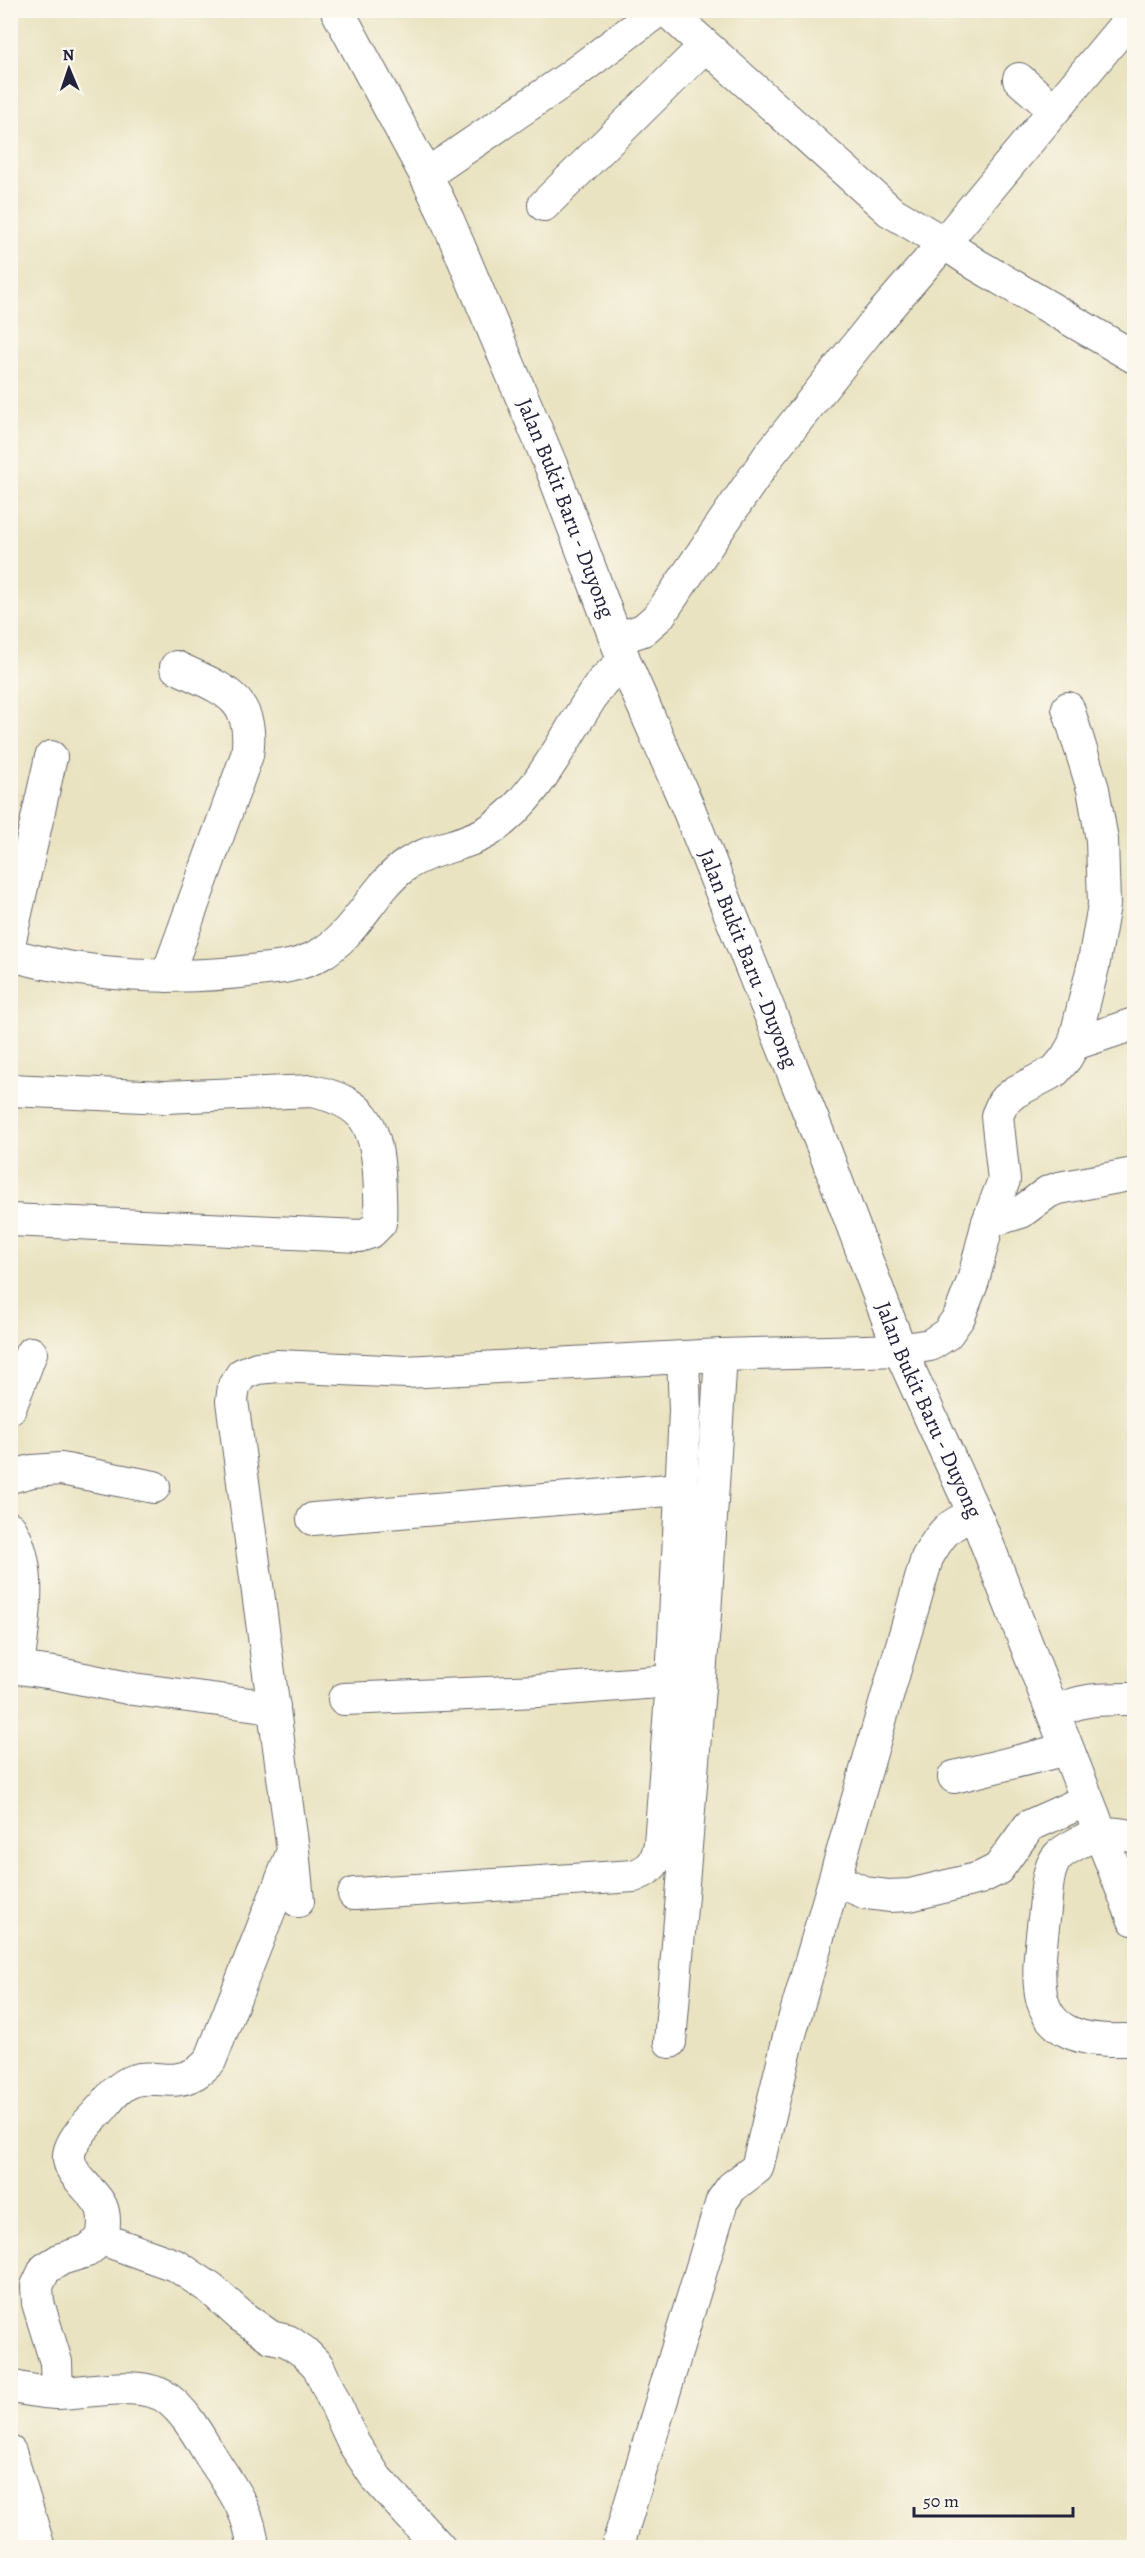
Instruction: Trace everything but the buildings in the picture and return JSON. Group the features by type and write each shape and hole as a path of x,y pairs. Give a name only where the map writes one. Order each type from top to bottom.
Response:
{"main road":[{"name":"Jalan Bukit Baru - Duyong","path":"337,10 426,175 448,221 551,466 621,651 689,810 826,1154 900,1350 975,1514 1134,1919"}],"street":[{"path":"426,175 568,78 659,10"},
{"path":"666,10 890,211 1134,357"},
{"path":"10,955 32,961 132,975 241,973 295,966 320,955 342,937 388,879 406,865 489,831 510,814 532,790 602,682 614,670 621,651 659,616 770,454 872,327 1134,14"},
{"path":"544,205 705,46"},
{"path":"1019,79 1053,109"},
{"path":"166,976 243,766 250,736 248,718 238,702 223,690 176,667"},
{"path":"298,1901 232,1401 234,1386 242,1374 257,1368 278,1366 406,1372 721,1355 900,1350 930,1345 947,1334 959,1317 973,1281 1004,1180 1004,1163 997,1131 997,1116 1003,1102 1016,1092 1055,1071 1066,1058 1074,1044 1093,967 1104,904 1103,851 1093,789 1068,708"},
{"path":"10,940 51,757"},
{"path":"1074,1044 1134,1024"},
{"path":"10,1090 165,1097 312,1091 333,1096 352,1106 371,1126 376,1142 381,1207 380,1223 371,1232 359,1236 10,1220"},
{"path":"994,1208 1030,1181 1134,1163"},
{"path":"994,1208 1022,1212 1048,1192 1059,1188 1134,1174"},
{"path":"10,1408 31,1353"},
{"path":"670,2042 705,1614 721,1355"},
{"path":"354,1894 624,1877 648,1871 656,1861 660,1845 672,1681 685,1411 683,1357"},
{"path":"10,1477 32,1471 61,1468 154,1487"},
{"path":"313,1519 681,1489"},
{"path":"617,2547 722,2201 732,2187 757,2168 788,2041 927,1558 940,1533 956,1521 975,1514"},
{"path":"10,1528 22,1557 24,1586 14,1668 54,1673 133,1689 274,1707"},
{"path":"344,1699 672,1681"},
{"path":"1053,1713 1070,1704 1087,1700 1134,1700"},
{"path":"954,1778 1067,1749"},
{"path":"836,1880 866,1893 889,1896 910,1895 980,1878 998,1869 1029,1826 1087,1800"},
{"path":"1124,2040 1082,2038 1060,2028 1046,2013 1040,1993 1038,1970 1052,1869 1058,1857 1066,1849 1101,1833 1134,1836"},
{"path":"57,2393 56,2362 38,2303 38,2286 45,2269 61,2259 87,2251 102,2239 104,2223 100,2205 72,2169 69,2152 76,2139 116,2090 128,2082 143,2078 178,2079 197,2073 210,2061 293,1850"},
{"path":"102,2239 177,2266 271,2337 288,2341 304,2352 318,2366 354,2444 377,2479 440,2547"},
{"path":"10,2386 57,2393 131,2388 167,2397 182,2412 234,2490 246,2514 253,2547"},
{"path":"10,2452 39,2547"}]}
